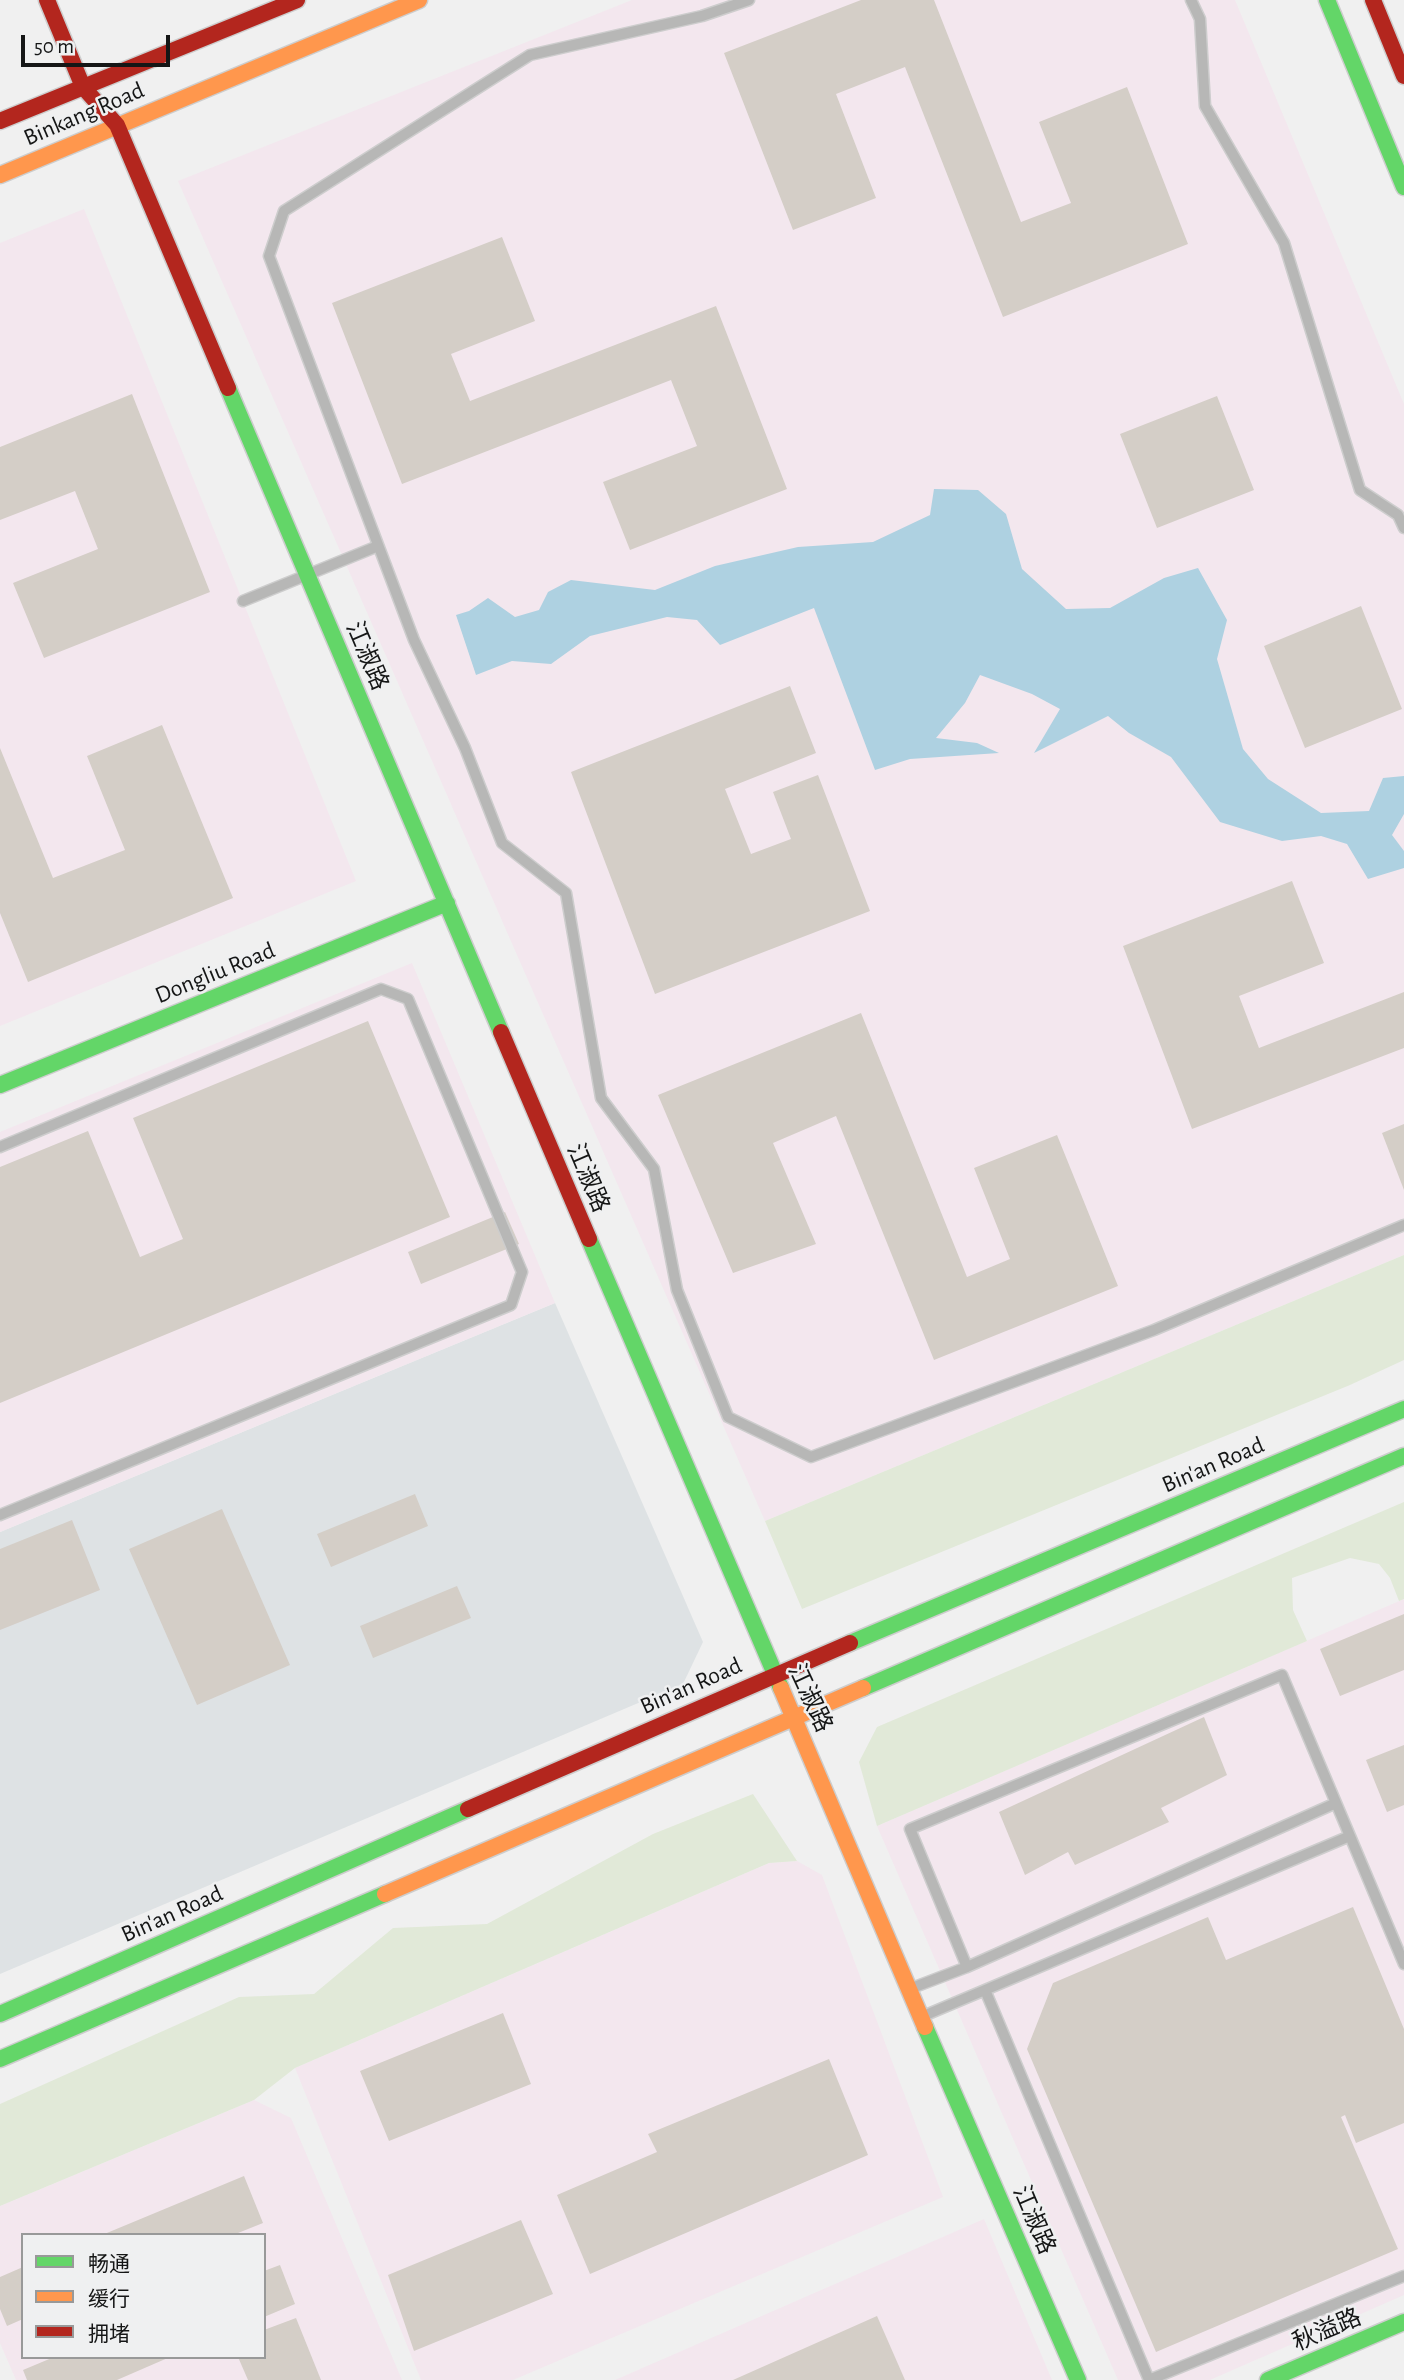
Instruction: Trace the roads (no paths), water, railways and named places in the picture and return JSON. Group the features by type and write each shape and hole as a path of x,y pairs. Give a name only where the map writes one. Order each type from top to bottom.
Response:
{"main road":[{"name":"江淑路","path":"47,0 83,87 117,125 774,1675 796,1716 909,1989 1078,2380"},
{"name":"Binkang Road","path":"0,121 297,0"},
{"name":"Binkang Road","path":"0,174 419,0"},
{"path":"1327,0 1404,187"},
{"path":"1373,0 1404,76"},
{"name":"Dongliu Road","path":"0,1085 447,903"},
{"name":"Bin'an Road","path":"0,2014 774,1675 1404,1409"},
{"path":"0,2059 1404,1456"},
{"name":"秋溢路","path":"1268,2380 1404,2322"}],"lane":[{"path":"749,0 702,16 530,55 284,211 269,256 414,640 465,748 502,843 566,893 601,1098 654,1170 677,1290 728,1417 811,1457 1154,1329 1404,1224"},
{"path":"1191,0 1200,19 1205,106 1284,243 1360,489 1401,514 1404,528"},
{"path":"243,601 378,546"},
{"path":"0,1147 381,989 408,999 522,1272 510,1305 0,1515"},
{"path":"967,1967 910,1829 1282,1675 1404,1964"},
{"path":"909,1989 967,1967 1336,1803"},
{"path":"921,2017 1350,1836"},
{"path":"985,1990 1149,2380 1404,2276"}],"water":[{"path":"934,489 978,490 1006,514 1022,569 1066,609 1110,608 1164,578 1198,568 1227,620 1217,659 1243,749 1268,779 1321,813 1369,811 1383,778 1404,776 1404,814 1392,835 1404,851 1404,868 1368,879 1347,844 1321,836 1282,841 1220,822 1171,757 1129,733 1108,716 1034,753 1060,709 1032,694 980,675 965,703 936,738 977,743 999,753 910,759 875,770 814,608 720,645 697,620 667,617 590,636 551,664 512,661 476,675 456,615 469,611 488,598 515,617 539,610 548,592 571,580 655,590 715,566 798,547 873,542 930,515"}]}
